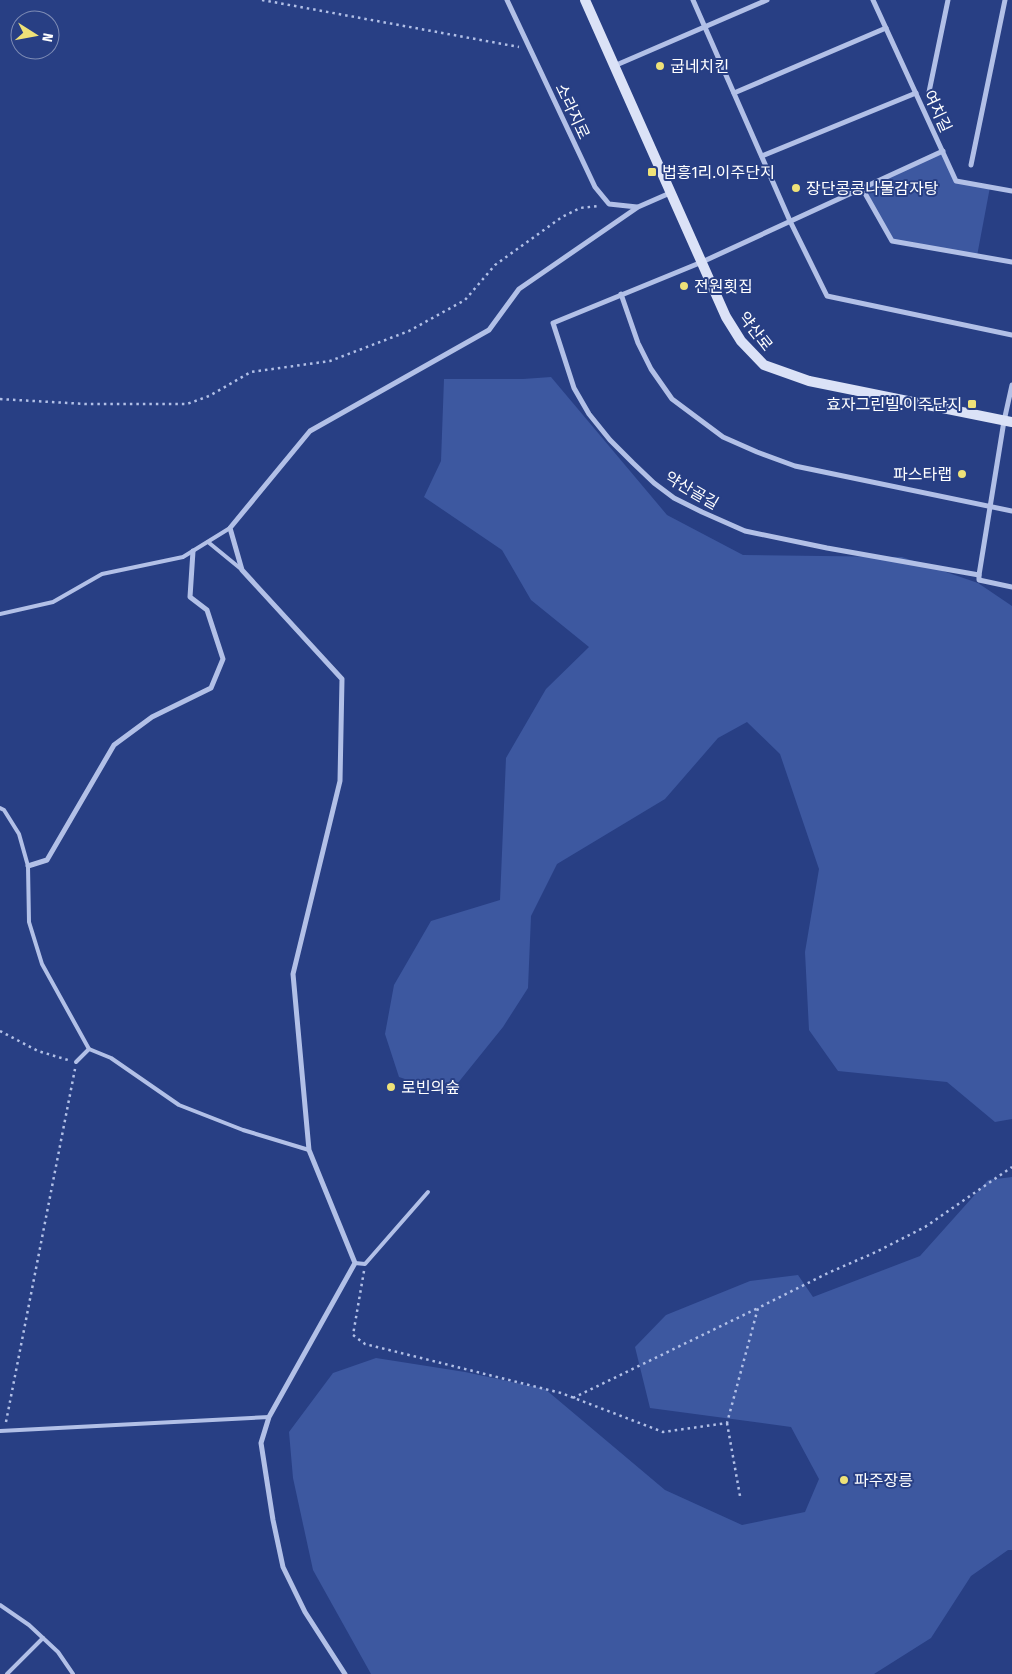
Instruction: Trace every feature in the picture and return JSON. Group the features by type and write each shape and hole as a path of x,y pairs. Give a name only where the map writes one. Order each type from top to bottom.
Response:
{"street":[{"name":"소라지로","path":"507,0 595,187 609,204"},
{"name":"약산로","path":"585,0 726,317 741,341 764,365 809,381 1008,421"},
{"path":"693,0 790,221 827,296 1012,335"},
{"path":"614,66 767,0"},
{"name":"여치길","path":"873,0 956,181 1012,191"},
{"path":"929,92 948,0"},
{"path":"971,165 1005,0"},
{"path":"734,93 886,28"},
{"path":"762,156 916,93"},
{"name":"약산골길","path":"943,151 702,262 552,323 574,388 589,414 610,440 654,483 674,498 745,531 827,548 979,574 979,580 1012,587"},
{"path":"862,188 892,241 1012,262"},
{"path":"345,1674 305,1612 283,1567 272,1520 261,1443 268,1417 356,1262 308,1150 293,974 340,781 342,679 242,570 230,528 310,430 489,330 519,289 638,207 671,192"},
{"path":"609,204 638,207"},
{"path":"621,294 638,343 651,369 672,399 723,437 795,466 1012,511"},
{"path":"979,574 990,506 1008,421 1012,385"},
{"path":"28,866 47,860 114,745 152,717 211,688 223,659 207,610 190,597 193,551"}],"lane":[{"path":"0,614 53,602 102,574 183,557 230,528"},
{"path":"208,542 242,570"},
{"path":"0,808 4,810 19,834 28,866 29,922 42,964 89,1048 111,1058 179,1105 243,1130 308,1150"},
{"path":"76,1062 89,1048"},
{"path":"356,1262 366,1264 428,1192"},
{"path":"2,1431 268,1417"},
{"path":"0,1605 29,1625 58,1652 73,1674"},
{"path":"7,1674 43,1638"}],"path":[{"path":"262,0 530,49"},
{"path":"0,398 86,404 187,404 209,396 251,372 330,361 409,331 465,300 494,265 562,217 580,208 609,204"},
{"path":"0,1031 38,1051 76,1062 2,1431"},
{"path":"573,1398 828,1272 876,1252 925,1227 1012,1167"},
{"path":"366,1264 353,1335 365,1344 560,1393 664,1432 727,1423"},
{"path":"740,1496 727,1423 758,1308"}],"shaded area":[{"path":"943,151 956,181 990,187 977,256 892,241 862,188"},
{"path":"551,377 667,515 743,555 902,557 978,583 1012,606 1012,1119 995,1122 947,1082 838,1071 809,1030 805,952 819,869 780,754 747,722 718,738 665,799 557,864 531,916 528,988 503,1027 449,1094 399,1077 385,1034 394,985 431,921 500,900 506,758 546,689 589,647 531,600 502,550 424,497 441,461 444,379"},
{"path":"1012,1177 1012,1550 1008,1550 971,1576 931,1638 874,1674 371,1674 313,1570 293,1478 289,1432 333,1373 376,1358 465,1372 545,1389 665,1490 742,1525 805,1512 819,1479 791,1427 650,1408 635,1347 666,1315 750,1281 798,1275 813,1297 920,1256 988,1180"}],"place":[{"name":"굽네치킨","path":"660,66"},
{"name":"법흥1리.이주단지","path":"652,172"},
{"name":"장단콩콩나물감자탕","path":"796,188"},
{"name":"전원횟집","path":"684,286"},
{"name":"효자그린빌.이주단지","path":"972,404"},
{"name":"파스타랩","path":"962,474"},
{"name":"로빈의숲","path":"391,1087"},
{"name":"파주장릉","path":"844,1480"}]}
